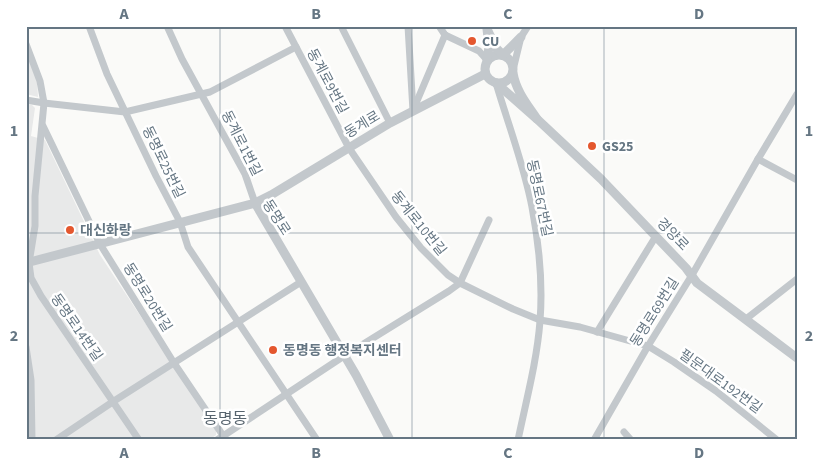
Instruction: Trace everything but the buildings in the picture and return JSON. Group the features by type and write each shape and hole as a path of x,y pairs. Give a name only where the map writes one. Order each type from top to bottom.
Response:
{"street":[{"name":"동명로25번길","path":"88,26 107,74 180,222 188,247 317,440"},
{"name":"동계로1번길","path":"167,26 245,174 255,203"},
{"name":"동계로9번길","path":"285,26 349,148"},
{"path":"341,26 390,123"},
{"path":"408,26 413,111"},
{"path":"439,26 444,35 479,51 487,60"},
{"path":"487,60 494,55 503,55 521,37 528,26"},
{"path":"485,74 487,28"},
{"name":"경양로","path":"487,28 492,42 503,55 510,59 516,87 520,96 537,119"},
{"path":"413,111 444,35"},
{"path":"496,83 508,80 513,72 521,37"},
{"path":"26,44 40,81 44,103 35,196 35,226 27,264"},
{"path":"203,95 296,47"},
{"name":"동계로","path":"255,203 390,123 485,74"},
{"name":"경양로","path":"485,74 489,80 496,83 537,119 601,179 692,275 697,284 797,358"},
{"name":"동명로67번길","path":"496,83 532,207 539,261 540,320 534,363 518,440"},
{"name":"동명로69번길","path":"594,440 797,94"},
{"name":"동명로25번길","path":"26,100 125,112 203,95"},
{"path":"43,126 100,244"},
{"name":"동계로10번길","path":"349,148 396,217 441,270 460,283 540,320"},
{"path":"758,159 797,180"},
{"path":"26,194 35,196"},
{"name":"동명로","path":"27,264 255,203 356,375 390,440"},
{"path":"344,356 460,283 489,220"},
{"path":"540,320 598,332 656,236"},
{"name":"동명로20번길","path":"100,244 222,438 344,356"},
{"name":"동명로14번길","path":"27,264 34,286 139,440"},
{"path":"746,319 797,279"},
{"path":"56,440 301,282"},
{"name":"필문대로192번길","path":"598,332 648,346 716,391 777,440"},
{"path":"26,347 31,380 32,440"},
{"path":"624,432 631,440"}],"shaded area":[{"path":"26,53 37,81 38,97 26,94"},
{"path":"26,104 32,105 35,108 31,136 45,140 100,255 216,430 216,435 209,440 26,440"}],"place":[{"name":"CU","path":"472,41"},
{"name":"GS25","path":"592,146"},
{"name":"대신화랑","path":"70,230"},
{"name":"동명동 행정복지센터","path":"273,350"}],"district":[{"name":"동명동","path":"225,418"}]}
